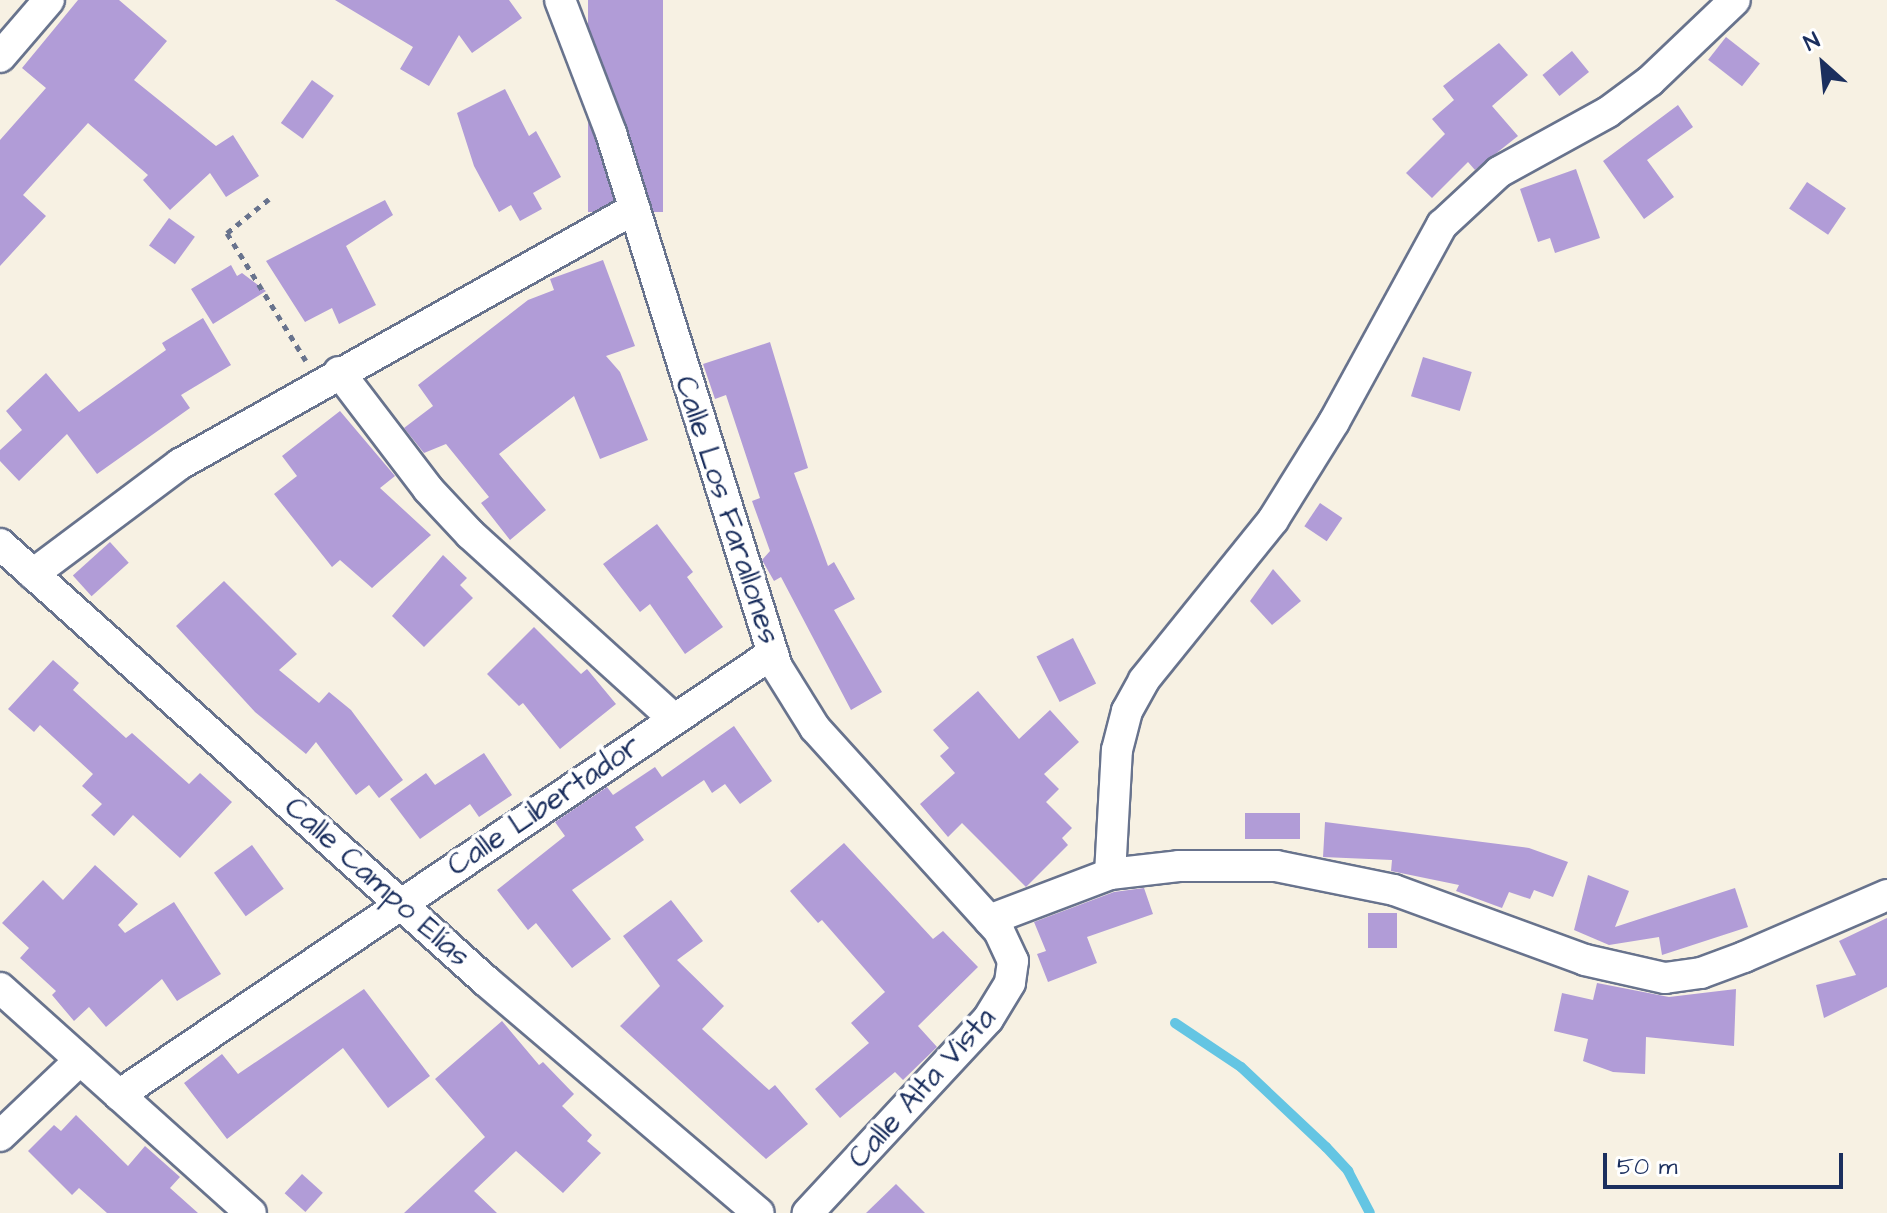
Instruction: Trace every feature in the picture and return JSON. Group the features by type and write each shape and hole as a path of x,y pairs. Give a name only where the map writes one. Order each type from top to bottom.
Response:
{"street":[{"path":"0,57 49,0"},
{"name":"Calle Los Farallones","path":"560,0 634,209 773,653 795,701 815,728 989,920 1012,953"},
{"path":"1110,874 1117,750 1127,711 1144,680 1273,520 1334,422 1442,225 1499,172 1608,112 1650,81 1735,0"},
{"path":"33,574 180,464 329,377 634,209"},
{"path":"329,377 460,523 674,719"},
{"name":"Calle Campo Elías","path":"0,544 399,902 759,1213"},
{"name":"Calle Libertador","path":"119,1095 399,902 773,653"},
{"path":"989,920 1110,874 1179,866 1311,869 1394,890 1598,964 1665,978 1701,973 1744,957 1887,895"},
{"name":"Calle Alta Vista","path":"808,1213 988,1019 1010,983 1012,953"},
{"path":"0,988 251,1213"},
{"path":"0,1136 80,1060"}],"path":[{"path":"269,199 227,233 329,377"}],"building":[{"path":"78,0 119,0 167,41 134,80 216,146 233,135 259,176 226,197 210,173 170,210 143,180 148,175 88,123 23,195 46,216 0,266 0,140 46,88 22,68"},
{"path":"335,0 509,0 522,18 472,53 459,35 429,86 400,69 413,47"},
{"path":"588,0 663,0 663,212 588,212"},
{"path":"1726,37 1760,63 1742,86 1708,60"},
{"path":"1499,43 1528,75 1492,106 1518,136 1475,170 1468,162 1432,198 1406,173 1445,134 1432,119 1454,100 1443,86"},
{"path":"1572,51 1589,72 1559,96 1542,75"},
{"path":"312,80 334,96 303,139 281,123"},
{"path":"505,89 529,136 536,131 561,177 533,193 542,209 520,221 511,205 499,212 474,166 457,113"},
{"path":"1678,105 1693,127 1647,160 1674,197 1644,219 1603,161"},
{"path":"1576,169 1600,238 1555,253 1550,238 1538,242 1520,189"},
{"path":"1807,182 1846,208 1828,235 1789,209"},
{"path":"385,200 393,215 346,246 376,305 339,324 332,308 305,322 266,261"},
{"path":"169,218 195,237 175,264 149,246"},
{"path":"603,260 635,346 606,356 620,372 648,440 600,459 574,396 499,454 546,510 510,540 481,503 489,497 446,444 424,453 404,428 433,406 418,385 528,300 554,290 550,279"},
{"path":"231,265 237,276 242,273 266,291 213,324 191,289"},
{"path":"203,318 231,365 181,395 190,408 97,474 67,434 19,481 0,461 0,450 22,430 6,411 46,373 79,412 166,350 162,343"},
{"path":"770,342 808,468 794,473 828,566 834,562 855,599 834,610 882,692 851,710 781,577 774,581 762,560 770,551 752,501 760,498 726,395 715,399 703,364"},
{"path":"1423,357 1472,372 1460,411 1411,396"},
{"path":"340,411 395,476 380,488 431,535 372,588 340,560 332,567 274,494 297,476 282,456"},
{"path":"1320,503 1342,518 1327,541 1304,526"},
{"path":"657,524 693,572 687,577 723,627 685,654 650,604 640,612 603,564"},
{"path":"110,542 129,563 92,596 73,575"},
{"path":"443,555 467,578 460,585 473,598 424,647 392,616"},
{"path":"1273,569 1301,601 1272,625 1250,601"},
{"path":"224,581 297,654 279,670 319,703 329,692 351,710 403,780 379,798 369,785 356,795 316,742 306,754 255,712 176,626"},
{"path":"534,627 581,674 587,669 616,704 560,749 523,703 519,706 487,674"},
{"path":"1073,638 1096,683 1060,702 1036,657"},
{"path":"53,660 79,683 73,690 126,738 132,733 189,784 200,773 232,802 180,858 133,815 114,836 91,815 102,804 82,786 93,774 40,725 34,732 8,709"},
{"path":"978,691 1019,739 1050,710 1079,742 1044,774 1059,789 1046,802 1072,828 1062,838 1068,845 1026,887 962,823 948,837 920,804 955,773 940,756 949,748 933,730"},
{"path":"734,726 772,781 740,804 725,784 712,793 704,780 635,827 644,840 572,890 611,939 572,968 536,923 528,930 497,890 565,836 555,822 607,787 613,795 655,767 662,777"},
{"path":"484,753 512,795 479,817 470,804 420,839 390,799 426,773 435,785"},
{"path":"1245,813 1300,813 1300,839 1245,839"},
{"path":"1325,822 1529,848 1568,862 1553,897 1534,890 1530,899 1509,892 1502,908 1456,891 1459,885 1391,871 1392,860 1323,857"},
{"path":"844,843 933,939 943,931 978,967 918,1026 937,1047 903,1080 895,1072 840,1118 815,1089 869,1043 851,1023 885,992 822,920 818,923 790,891"},
{"path":"252,845 284,889 246,916 214,873"},
{"path":"95,865 138,904 118,925 125,933 174,902 221,974 177,1001 162,979 106,1027 89,1007 74,1021 52,995 56,991 20,958 29,948 2,923 43,880 63,900"},
{"path":"1588,875 1629,891 1615,927 1735,888 1748,927 1662,955 1659,937 1609,945 1574,930"},
{"path":"1144,888 1153,914 1087,937 1097,963 1048,982 1037,954 1046,951 1034,922 1114,892"},
{"path":"671,900 703,941 677,960 724,1006 702,1029 769,1090 775,1085 808,1124 766,1159 620,1026 660,986 623,936"},
{"path":"1368,913 1397,913 1397,948 1368,948"},
{"path":"1887,918 1887,987 1824,1018 1816,985 1856,975 1839,941"},
{"path":"1597,983 1669,997 1736,989 1734,1046 1646,1037 1645,1074 1613,1072 1583,1061 1588,1039 1554,1031 1562,993 1593,1000"},
{"path":"364,989 430,1076 388,1108 343,1048 227,1139 184,1083 222,1054 238,1074"},
{"path":"502,1021 539,1065 543,1062 574,1094 562,1106 592,1135 587,1141 601,1153 563,1193 516,1151 474,1191 497,1213 404,1213 485,1137 435,1079"},
{"path":"76,1115 128,1166 145,1146 180,1177 170,1188 198,1213 107,1213 79,1188 72,1195 28,1151 54,1125 61,1131"},
{"path":"302,1174 323,1193 305,1212 285,1193"},
{"path":"896,1184 925,1213 866,1213"}],"waterway":[{"path":"1175,1023 1241,1067 1326,1147 1348,1171 1370,1213"}]}
